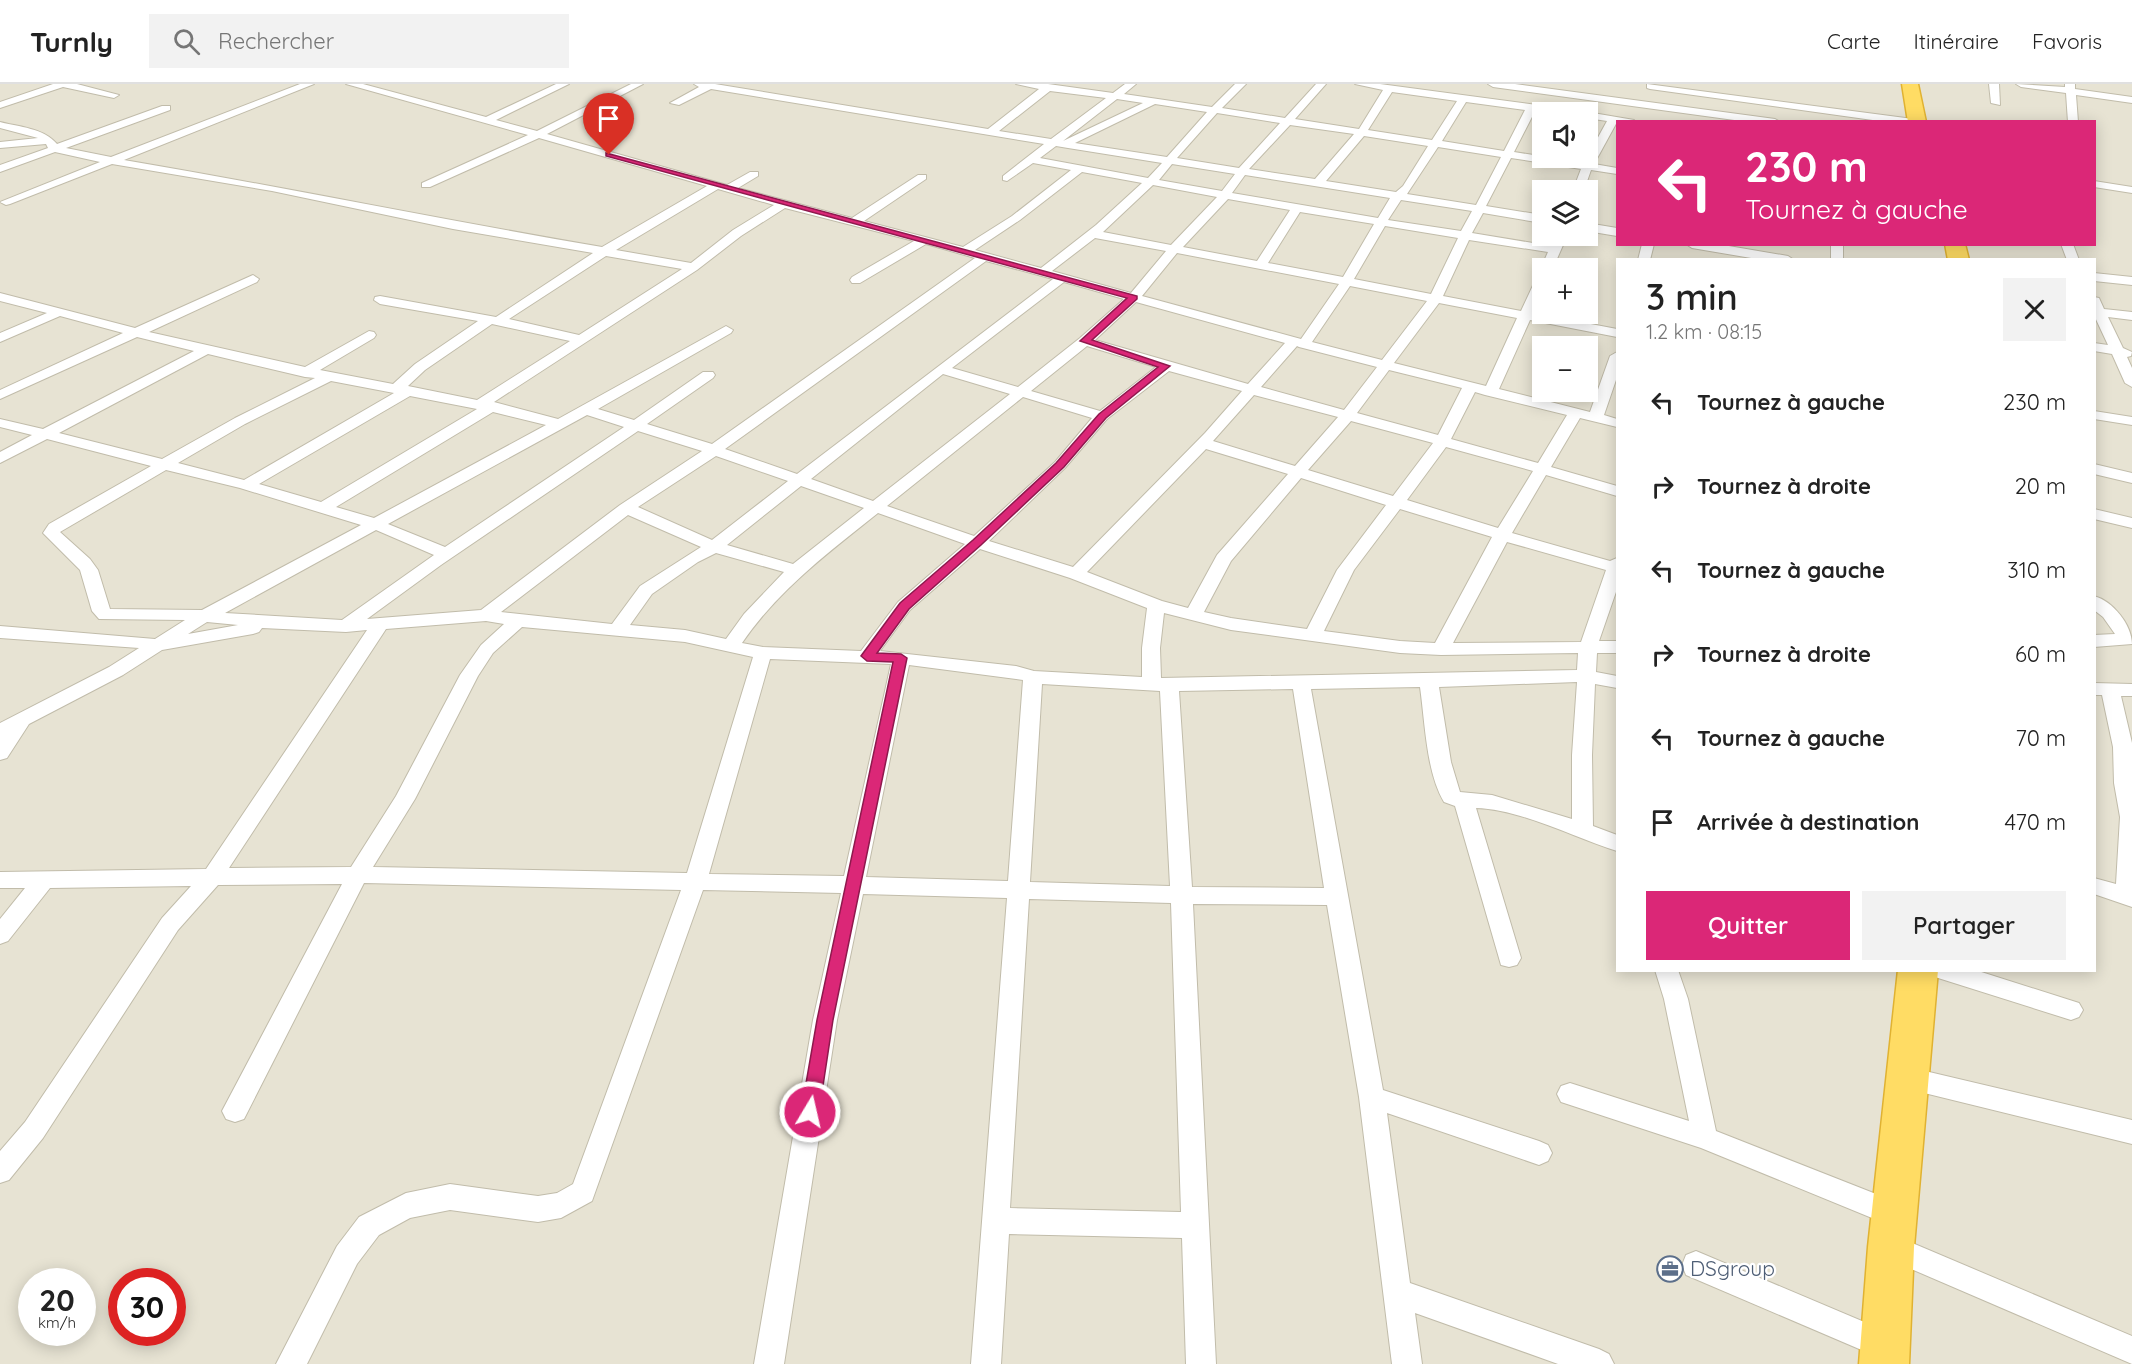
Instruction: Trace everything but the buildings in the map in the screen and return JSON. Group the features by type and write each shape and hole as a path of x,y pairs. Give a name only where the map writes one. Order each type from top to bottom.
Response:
{"highway":[{"path":"1910,84 1917,120"},
{"path":"1884,1355 1892,1231 1918,972"}],"street":[{"path":"0,105 63,84 114,95"},
{"path":"6,202 309,84"},
{"path":"351,84 784,204 1470,387 1616,423"},
{"path":"390,93 411,84"},
{"path":"487,120 564,84"},
{"path":"426,185 537,135 638,84"},
{"path":"1021,84 1154,101 1288,123 1532,158"},
{"path":"1062,144 1114,96 1131,84"},
{"path":"1042,273 1095,234 1171,160 1213,111 1241,84"},
{"path":"731,646 750,618 796,570 879,506 1019,391 1085,341 1134,297 1320,84"},
{"path":"1193,615 1223,559 1348,415 1435,299 1532,107 1360,84"},
{"path":"1493,84 1547,87 1764,120"},
{"path":"1994,84 1996,104"},
{"path":"2021,84 2071,88 2132,100"},
{"path":"675,103 704,85 806,104 1319,182 1532,217"},
{"path":"1650,86 1898,120"},
{"path":"990,133 1048,87"},
{"path":"1319,182 1361,133 1387,87"},
{"path":"1504,105 1516,87"},
{"path":"2071,88 2073,120"},
{"path":"1076,574 1203,443 1250,389 1300,342 1347,281 1381,221 1407,188 1463,99"},
{"path":"1007,178 1062,144 1097,130 1154,101"},
{"path":"1777,120 1779,104"},
{"path":"0,169 51,145 166,108"},
{"path":"1598,117 1619,120"},
{"path":"1598,147 1613,119"},
{"path":"0,125 23,130 51,145 112,161 272,188 442,223 693,267"},
{"path":"0,145 51,145"},
{"path":"1033,160 1297,208 1555,250"},
{"path":"964,251 1016,218 1081,168"},
{"path":"1594,168 1616,171"},
{"path":"730,188 754,174"},
{"path":"854,222 922,177"},
{"path":"2096,184 2132,190"},
{"path":"246,485 403,390 420,367 605,251 717,185"},
{"path":"323,508 487,405 580,339 693,267 737,233 784,204"},
{"path":"1261,265 1297,208"},
{"path":"1598,229 1616,232"},
{"path":"1095,234 1616,333"},
{"path":"856,280 924,240"},
{"path":"1551,258 1557,246"},
{"path":"1698,246 1721,254 1744,248 1781,258"},
{"path":"486,615 626,508 714,450 985,256"},
{"path":"2096,277 2132,281"},
{"path":"617,630 646,590 692,558 714,547 941,369 1062,278"},
{"path":"0,395 253,279"},
{"path":"0,297 31,302 59,312 305,373 487,405 559,424"},
{"path":"380,300 494,320 580,339"},
{"path":"1490,392 1532,302"},
{"path":"2097,307 2132,316"},
{"path":"2097,307 2125,353 2132,383"},
{"path":"0,338 59,312"},
{"path":"0,731 116,671 202,617 586,410 726,330"},
{"path":"305,373 369,335"},
{"path":"1085,341 1166,366 1541,468 1616,491"},
{"path":"2096,347 2125,353"},
{"path":"0,458 206,350"},
{"path":"1596,417 1616,359"},
{"path":"867,656 904,606 977,543 1060,465 1102,416 1166,366"},
{"path":"941,369 1102,416"},
{"path":"346,626 446,554 637,427 708,375"},
{"path":"327,377 240,421 55,527 51,533 89,570 101,610 105,615 181,614 273,623 346,626 486,615 518,621 685,636 762,653 901,658 1016,672 1033,677 1160,684 1429,681 1585,676 1616,682"},
{"path":"1313,635 1350,563 1398,502 1440,441 1463,405 1470,387"},
{"path":"586,410 714,450 799,481 879,506 977,543 1076,574 1156,606 1231,624 1400,646 1441,649 1616,647"},
{"path":"1441,649 1502,535 1576,412"},
{"path":"2096,415 2132,421"},
{"path":"0,423 163,466 246,485 373,523 446,554"},
{"path":"1203,443 1502,535 1616,566 1588,648 1585,676 1583,831"},
{"path":"2096,469 2132,477"},
{"path":"626,508 714,547 796,570"},
{"path":"2096,514 2132,523"},
{"path":"2096,603 2109,613 2130,638"},
{"path":"1156,606 1151,654 1160,684 1182,895 1201,1364"},
{"path":"116,671 114,640 139,616"},
{"path":"235,1111 357,875 405,800 469,675 487,649 518,621"},
{"path":"0,632 160,645 202,639 273,623"},
{"path":"0,1171 34,1130 170,924 211,878 380,624"},
{"path":"2096,641 2130,638"},
{"path":"291,1364 347,1255 369,1226 406,1206 450,1197 538,1209 561,1205 583,1192 695,883 762,653"},
{"path":"769,1364 825,1020 901,658"},
{"path":"986,1364 1033,677"},
{"path":"1429,681 1448,794 1464,801 1488,801 1616,843"},
{"path":"1302,682 1302,698 1372,1097 1407,1364"},
{"path":"2096,887 2128,896 2131,817 2124,783 2127,748 2102,690 2132,690"},
{"path":"0,753 23,718"},
{"path":"1464,801 1509,958"},
{"path":"0,880 357,875 1338,897"},
{"path":"0,935 44,880"},
{"path":"1667,972 1676,999 1705,1138"},
{"path":"1949,972 2071,1010"},
{"path":"1908,1078 2132,1132"},
{"path":"1570,1094 1705,1138 2132,1351"},
{"path":"1372,1097 1539,1153"},
{"path":"996,1221 1195,1225"},
{"path":"1696,1265 1884,1355"},
{"path":"1396,1292 1599,1364"}],"shaded area":[{"path":"0,84 2132,84 2132,1364 0,1364"}],"place":[{"name":"DSgroup","path":"1670,1269"}],"route":[{"path":"609,155 771,201 899,232 1134,297 1085,341 1166,366 1102,416 1060,465 977,543 904,606 867,656 901,658 825,1020 810,1112"}]}
